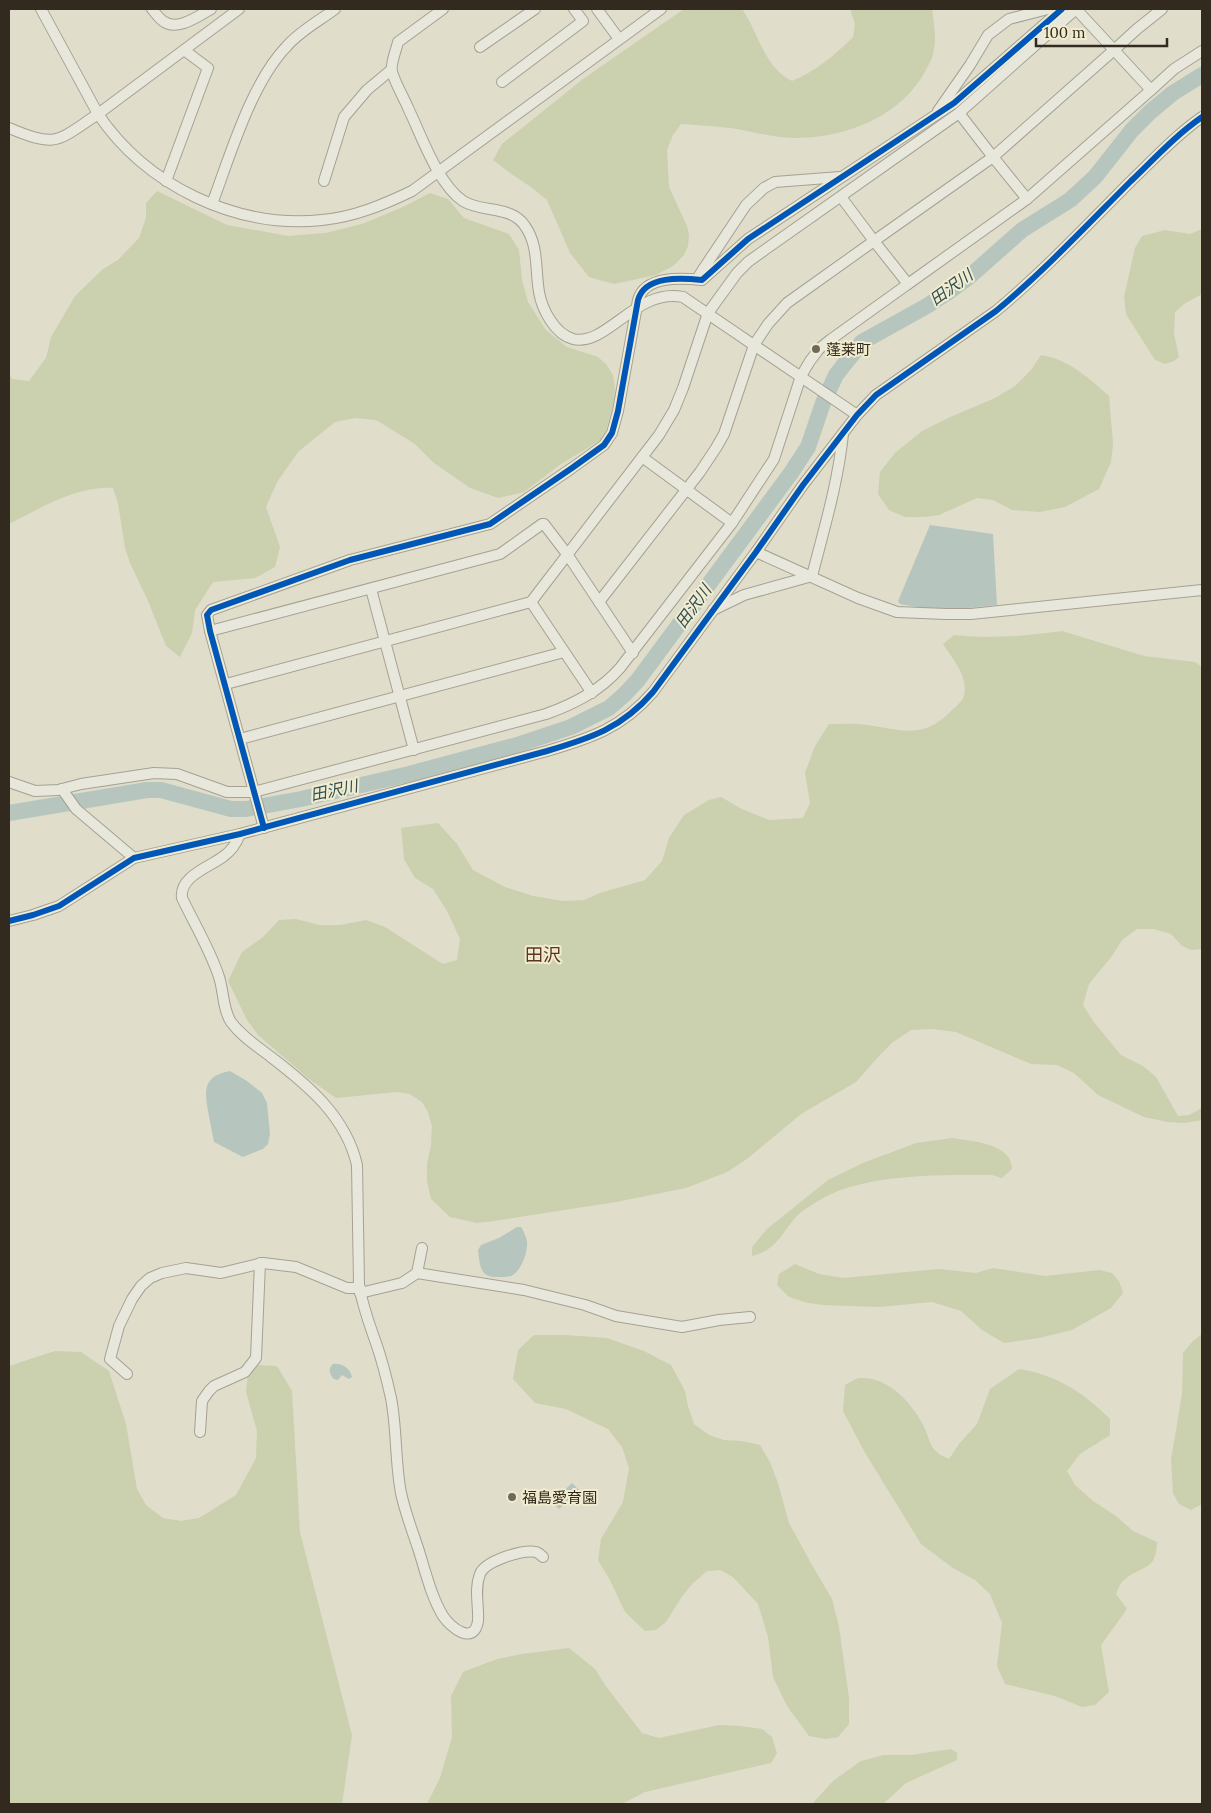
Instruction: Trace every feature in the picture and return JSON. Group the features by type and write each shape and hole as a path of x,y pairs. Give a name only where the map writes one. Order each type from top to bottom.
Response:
{"street":[{"path":"41,9 98,114 112,134 146,166 166,181 212,204 250,216 308,221 343,217 377,207 412,191 661,9"},
{"path":"152,9 163,22 173,24 193,20 211,9"},
{"path":"9,128 40,140 57,140 98,114 239,9"},
{"path":"212,204 258,87 266,73 288,45 335,9"},
{"path":"443,9 398,42 392,70 439,172 454,192 463,201 477,208 498,210 515,217 524,224 530,234 536,256 539,293 547,315 559,331 574,339 590,337 650,300 673,295 683,297 857,415"},
{"path":"480,47 535,9"},
{"path":"502,82 584,22 574,9"},
{"path":"597,9 619,39"},
{"path":"934,116 970,65 988,35 1009,19 1048,9"},
{"path":"264,828 207,615 212,610 350,560 490,524 604,445 612,434 640,294 650,286 662,281 677,279 702,280 748,240 954,103 1062,9"},
{"path":"226,684 531,602 659,435 674,410 708,313 748,262 959,113 1076,9 1151,90"},
{"path":"599,602 700,472 724,434 754,345 768,324 787,303 993,156 1162,9"},
{"path":"166,181 208,68 184,50"},
{"path":"9,782 35,791 64,793 81,784 154,773 177,774 227,792 254,792 546,714 578,702 614,676 732,523 774,459 801,376 819,349 1028,199 1174,69 1202,51"},
{"path":"324,181 344,117 367,90 392,70"},
{"path":"959,113 1028,199"},
{"path":"9,921 59,906 134,858 264,828 547,751 588,739 627,718 654,692 803,485 857,415 876,395 1014,296 1049,264 1166,147 1202,117"},
{"path":"698,279 746,205 764,188 775,182 841,177"},
{"path":"841,197 908,284"},
{"path":"812,576 835,483 844,433"},
{"path":"642,457 732,523"},
{"path":"210,631 500,554 544,524 568,554 633,653"},
{"path":"756,552 858,598 897,612 971,614 1202,590"},
{"path":"712,611 744,595 812,576"},
{"path":"371,589 414,750"},
{"path":"531,602 592,693"},
{"path":"240,739 564,652"},
{"path":"64,793 76,809 134,858"},
{"path":"240,834 238,841 226,855 186,882 181,892 182,898 216,968 230,1020 254,1045 314,1092 327,1106 350,1141 357,1165 360,1290 391,1399 398,1474 403,1503 440,1611 461,1632 465,1634 473,1632 477,1627 478,1621 478,1582 484,1566 511,1554 536,1552 543,1557"},
{"path":"127,1374 110,1359 112,1348 119,1326 132,1299 141,1286 150,1278 162,1273 186,1268 221,1273 260,1263 296,1267 347,1288 360,1290 402,1283 416,1273 422,1248"},
{"path":"200,1432 202,1401 209,1391 214,1386 245,1372 256,1358 260,1263"},
{"path":"416,1273 524,1290 585,1305 616,1316 682,1327 750,1317"}],"green space":[{"path":"684,9 742,9 774,67 792,81 825,62 853,37 855,24 850,9 932,9 935,43 932,58 917,85 888,111 853,129 814,137 787,138 730,128 681,124 673,135 667,150 669,187 687,226 689,235 688,246 684,255 673,266 656,275 614,284 589,277 570,253 547,200 493,160 502,144 583,79"},
{"path":"157,191 227,225 288,236 325,233 362,224 403,207 430,193 448,199 464,218 509,234 519,250 522,280 528,302 546,330 567,347 598,357 606,364 613,375 615,389 614,401 604,438 561,464 524,492 498,498 470,488 434,463 415,444 376,420 356,418 335,422 299,451 277,482 266,507 280,547 275,567 255,578 213,582 195,610 192,633 180,657 166,646 130,563 125,548 118,503 113,488 99,488 72,494 9,524 9,375 12,379 29,381 46,358 51,337 75,296 103,269 118,260 139,238 146,218 146,203"},
{"path":"1202,229 1202,294 1184,304 1175,312 1174,334 1179,357 1165,364 1155,360 1126,314 1124,297 1135,248 1142,236 1165,230 1190,234"},
{"path":"1041,355 1069,365 1086,376 1109,396 1113,444 1111,462 1099,489 1065,507 1040,512 1012,510 993,500 977,498 939,515 925,517 905,517 889,510 878,494 880,472 895,453 922,431 995,398 1015,386 1031,370"},
{"path":"1062,631 1144,656 1195,662 1202,667 1202,949 1191,950 1182,946 1171,934 1154,929 1137,929 1122,940 1112,956 1089,984 1083,1005 1093,1021 1121,1055 1143,1066 1156,1077 1178,1116 1189,1115 1202,1108 1202,1120 1185,1123 1144,1117 1098,1095 1074,1073 1057,1065 1031,1064 956,1032 932,1029 911,1030 893,1042 856,1082 801,1114 747,1159 727,1172 686,1188 616,1202 477,1223 450,1217 431,1199 427,1181 427,1164 432,1126 428,1112 422,1102 410,1094 397,1092 336,1098 309,1079 258,1035 247,1020 228,981 242,952 263,937 279,920 296,919 319,925 341,925 366,920 385,927 443,964 457,960 460,939 447,911 433,889 415,878 404,859 401,828 438,823 457,844 473,870 505,887 533,896 563,901 584,900 600,893 645,880 662,861 669,838 684,815 709,800 721,797 742,809 769,820 803,818 810,803 805,773 815,746 829,724 863,724 912,731 931,726 941,720 962,700 964,693 965,685 960,670 943,644 954,635 1008,636"},
{"path":"952,1138 979,1142 998,1149 1010,1160 1012,1169 1002,1178 992,1175 926,1176 879,1180 856,1185 818,1201 794,1219 772,1246 752,1256 752,1247 767,1229 828,1180 863,1163 916,1143"},
{"path":"795,1264 819,1274 843,1278 939,1269 976,1273 993,1268 1045,1276 1099,1270 1112,1273 1119,1281 1123,1293 1111,1308 1072,1330 1039,1338 1004,1343 982,1330 961,1311 932,1302 879,1307 823,1305 789,1297 777,1285 779,1274"},
{"path":"1202,1334 1202,1504 1191,1510 1179,1504 1173,1493 1171,1460 1182,1394 1183,1353"},
{"path":"534,1335 607,1338 644,1351 671,1365 685,1391 694,1424 709,1435 724,1440 760,1445 770,1462 778,1483 789,1523 832,1599 839,1627 849,1698 849,1724 838,1737 826,1739 809,1736 787,1706 773,1677 768,1637 758,1604 733,1577 720,1570 707,1571 692,1584 666,1622 656,1630 645,1631 625,1612 598,1560 601,1539 623,1502 629,1468 622,1447 608,1429 566,1409 535,1403 513,1379 518,1350"},
{"path":"55,1351 81,1352 109,1371 126,1424 137,1489 146,1505 163,1518 181,1521 199,1518 236,1495 256,1458 257,1431 246,1392 248,1373 257,1365 277,1366 292,1391 300,1532 352,1735 342,1804 9,1804 9,1366"},
{"path":"1019,1369 1046,1376 1069,1386 1110,1419 1110,1435 1080,1454 1067,1471 1075,1485 1093,1501 1116,1516 1133,1531 1157,1542 1156,1552 1151,1563 1124,1580 1116,1594 1127,1609 1101,1645 1109,1692 1095,1705 1082,1707 1055,1696 1005,1684 997,1666 1002,1623 990,1594 975,1580 953,1568 921,1544 864,1451 843,1411 845,1385 859,1378 879,1381 896,1391 911,1406 922,1423 933,1448 949,1459 959,1444 977,1424 990,1389"},
{"path":"569,1648 595,1669 642,1733 659,1738 719,1725 762,1729 772,1737 777,1753 771,1763 645,1792 622,1804 427,1804 440,1778 452,1737 451,1696 463,1672 497,1659"},
{"path":"951,1749 957,1753 957,1760 906,1783 883,1804 812,1804 833,1781 861,1761 884,1755 911,1755"}],"shaded area":[{"path":"930,525 993,534 997,605 939,611 900,604 898,601"},
{"path":"230,1071 262,1093 267,1103 270,1134 268,1144 263,1149 243,1157 214,1142 207,1103 206,1090 211,1080 221,1073"},
{"path":"517,1227 521,1227 527,1242 521,1266 511,1276 489,1276 482,1271 478,1250 481,1245 499,1238"},
{"path":"333,1364 345,1367 352,1377 349,1379 342,1375 338,1380 334,1379 330,1372"},
{"path":"572,1483 579,1490 559,1509 552,1502"}],"waterway":[{"name":"田沢川","path":"9,813 147,790 161,790 231,809 246,809 301,799 409,774 517,745 571,727 609,708 638,680 791,473 808,447 823,403 836,375 862,342 947,293 969,277 1022,230 1070,200 1095,177 1132,130 1150,112 1173,93 1202,75"}],"cycle path":[{"path":"264,828 210,631 207,615 211,610 350,560 490,524 572,468 604,445 612,433 618,411 638,300 648,286 665,280 702,280 748,239 954,103 1062,9"},
{"path":"9,921 59,906 134,858 240,834 547,751 592,736 630,715 653,692 803,485 857,415 876,395 996,311 1014,296 1165,148 1202,117"}],"place":[{"name":"蓬莱町","path":"816,349"},
{"name":"福島愛育園","path":"512,1497"}],"district":[{"name":"田沢","path":"543,954"}]}
